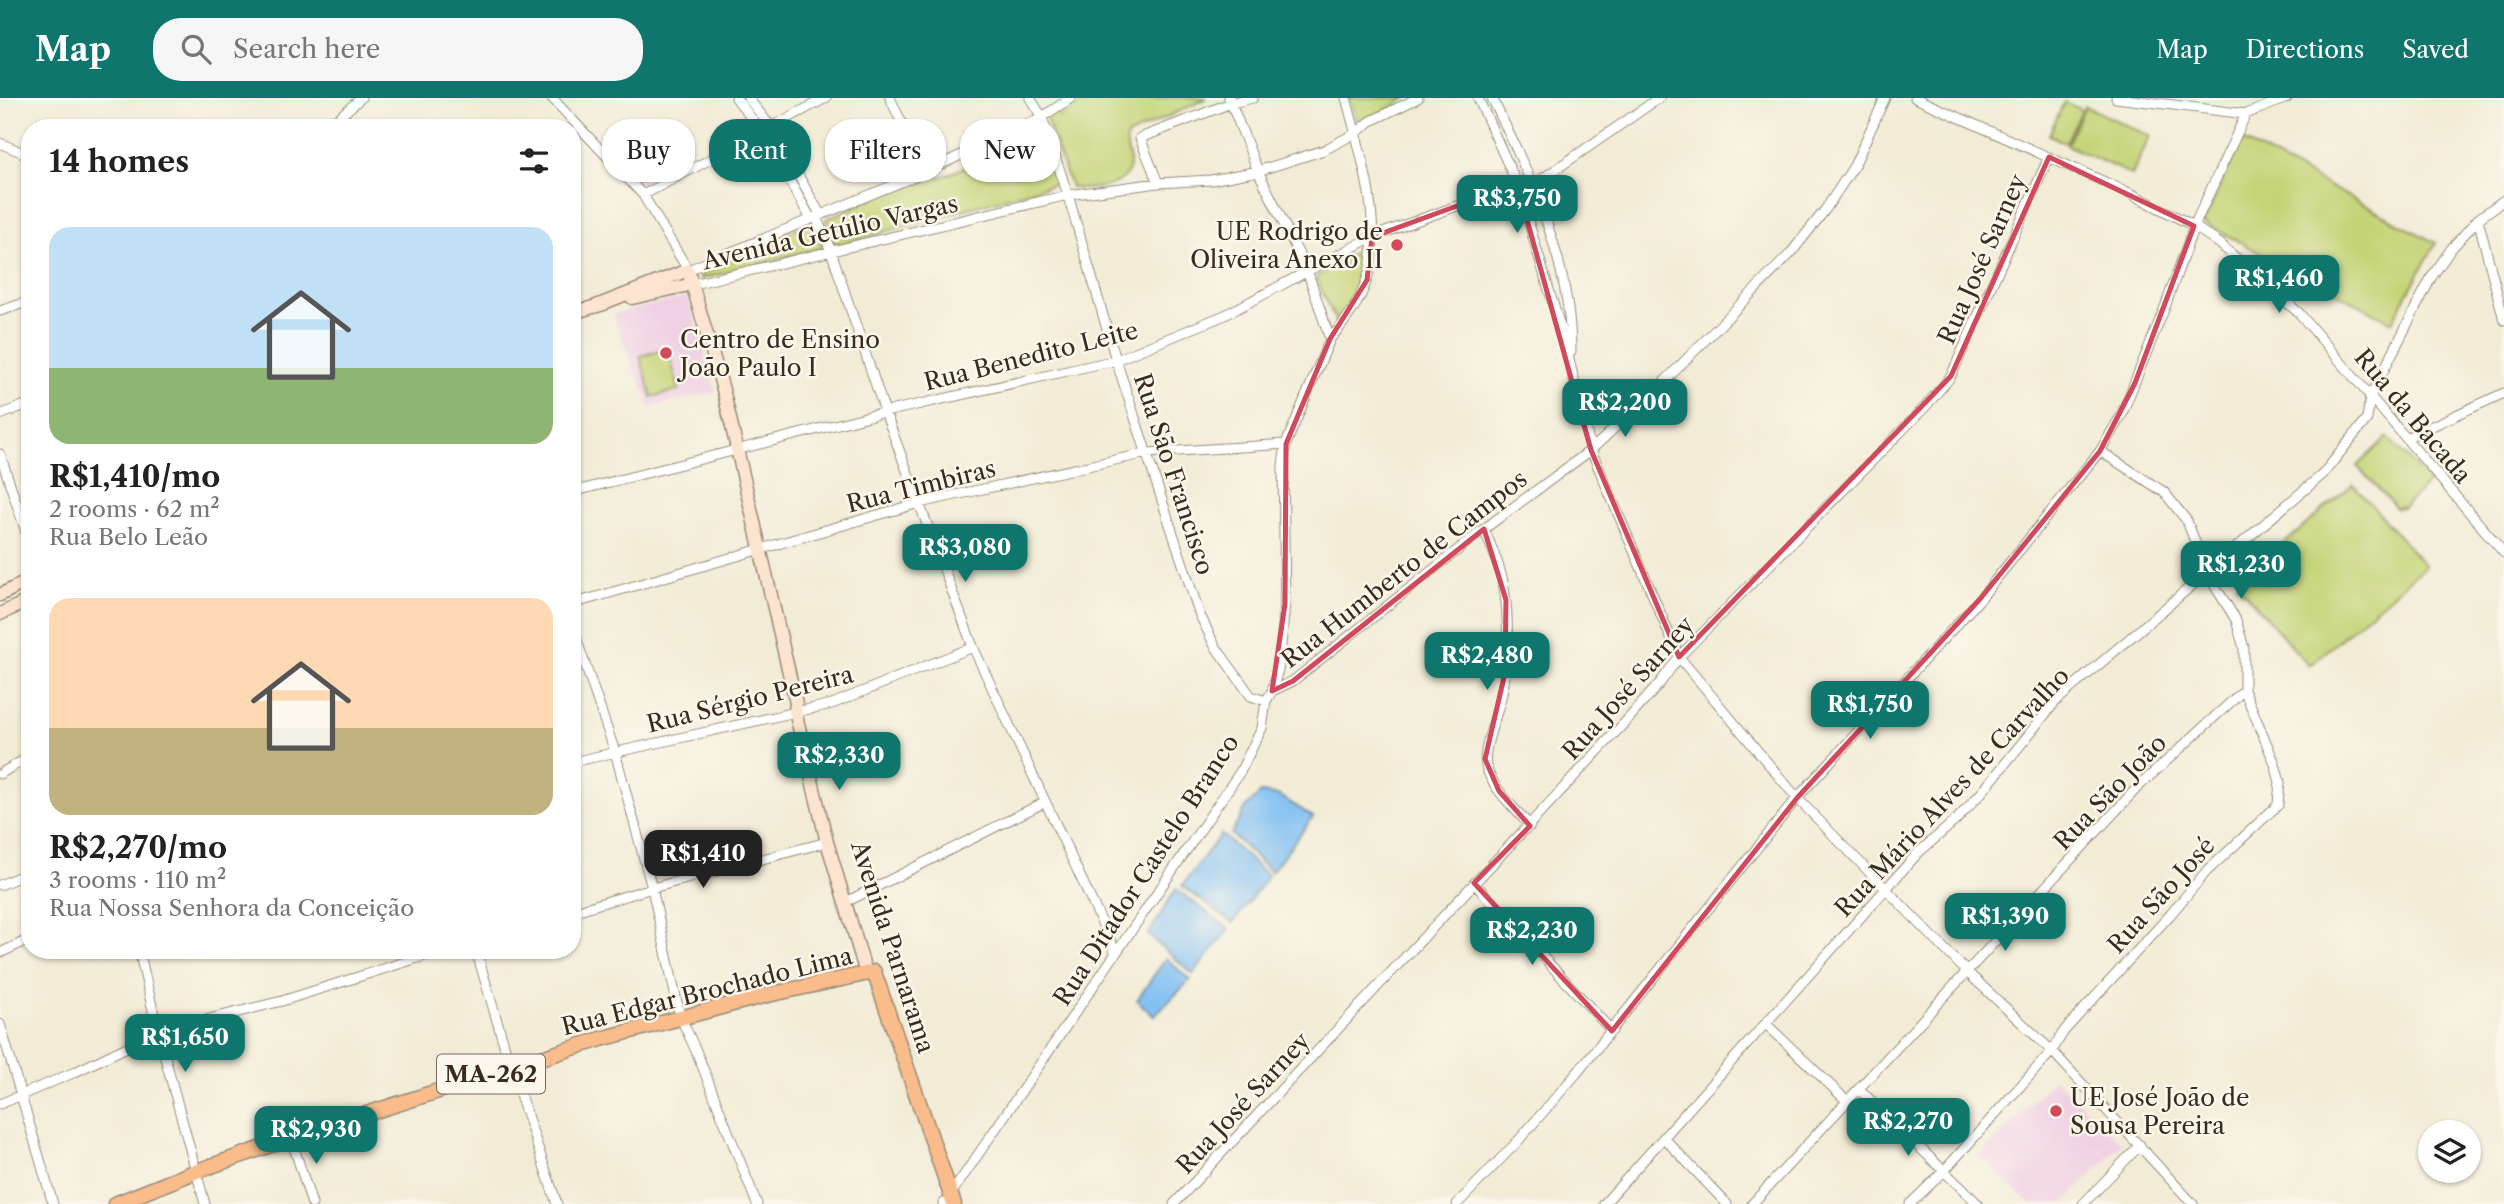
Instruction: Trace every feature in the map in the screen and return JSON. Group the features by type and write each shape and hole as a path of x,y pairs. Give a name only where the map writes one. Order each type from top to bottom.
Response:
{"main road":[{"name":"Rua Edgar Brochado Lima","path":"115,1204 197,1171 291,1138 601,1039 680,1016 870,972"},
{"name":"Avenida Parnarama","path":"870,972 946,1197"}],"street":[{"path":"337,119 361,98"},
{"path":"552,98 572,119"},
{"path":"736,98 756,119"},
{"path":"748,98 760,119"},
{"path":"787,119 826,98"},
{"path":"890,98 900,119"},
{"name":"Rua São Francisco","path":"1030,98 1042,117 1068,195 1116,360 1199,614 1215,646 1251,696 1266,701"},
{"path":"946,162 1042,117 1071,98"},
{"path":"1158,183 1140,138 1230,101 1253,98"},
{"name":"Rua Ditador Castelo Branco","path":"946,1197 1240,772 1262,728 1266,701 1272,691 1279,666 1285,604 1283,465 1286,444 1330,338 1343,325 1367,280 1372,237 1368,184 1346,98"},
{"name":"Avenida Getúlio Vargas","path":"693,285 1068,195 1158,183 1211,180 1258,171 1324,149 1356,133 1371,121 1418,98"},
{"path":"1478,98 1517,184 1571,364 1591,450 1679,657 1797,798 1967,972 2053,1051 2193,1204"},
{"path":"1492,98 1547,223 1568,306 1571,364"},
{"path":"1532,186 1659,98"},
{"name":"Rua Humberto de Campos","path":"1272,691 1293,681 1484,529 1591,450 1665,381 1791,253 1825,210 1854,166 1885,98"},
{"name":"Rua da Bacada","path":"1915,98 2132,194 2194,226 2251,269 2299,313 2504,553"},
{"path":"2116,98 2246,114 2287,98"},
{"path":"1230,101 1258,171 1308,273 1330,338"},
{"path":"1457,1204 1518,1142 1612,1031 1797,798 1980,599 2101,450 2126,405 2194,226 2246,114"},
{"path":"581,129 643,195 688,270"},
{"path":"0,143 21,152"},
{"name":"Rua José Sarney","path":"1174,1204 1629,719 1679,657 1926,406 1951,376 2049,157"},
{"path":"643,195 709,160"},
{"path":"796,182 816,216 831,251 885,412 973,647 1116,953"},
{"path":"596,306 900,182"},
{"name":"Rua Benedito Leite","path":"581,490 885,412 1116,360 1225,315 1372,237 1517,184"},
{"name":"Rua Mário Alves de Carvalho","path":"1604,1204 1918,853 1956,820 1983,791 2056,701 2323,474 2367,419 2370,397 2431,278 2477,219 2504,200"},
{"path":"2477,219 2504,320"},
{"name":"Avenida Parnarama","path":"688,270 724,393 830,841 870,972"},
{"path":"581,310 693,285"},
{"path":"0,311 21,304"},
{"path":"2406,438 2504,393"},
{"path":"0,415 21,407"},
{"name":"Rua Timbiras","path":"581,601 919,503 1147,453 1286,444"},
{"path":"2101,450 2164,492 2188,521 2207,573 2236,620 2245,648 2245,690"},
{"path":"0,454 21,517"},
{"path":"1484,529 1502,575 1506,619 1505,673 1485,759 1486,766 1499,790 1530,826"},
{"path":"0,595 21,584"},
{"path":"0,614 21,604"},
{"name":"Rua Sérgio Pereira","path":"581,760 798,708 832,704 973,647"},
{"path":"581,652 615,752 652,888 680,1016 757,1204"},
{"name":"Rua São José","path":"1910,1204 1943,1172 2053,1051 2064,1031 2206,872 2278,805 2280,782 2274,761 2245,690"},
{"name":"Rua São João","path":"1752,1204 2137,788 2245,690"},
{"path":"0,774 21,761"},
{"path":"848,900 1045,802"},
{"path":"581,909 830,841"},
{"path":"0,885 21,876"},
{"path":"1474,883 1612,1031"},
{"path":"0,953 21,943"},
{"path":"141,959 205,1204"},
{"path":"0,1104 159,1032 282,1001 415,959"},
{"path":"479,959 511,1068 557,1204"},
{"path":"0,1024 53,1204"},
{"path":"1766,1024 1847,1101"},
{"path":"1860,1090 1978,1204"},
{"path":"291,1138 312,1204"},
{"path":"1664,1138 1727,1204"},
{"path":"2083,1204 2140,1145"}],"highlighted area":[{"path":"2049,157 2194,226 2135,383 2100,451 1980,599 1797,798 1612,1031 1474,883 1530,826 1499,791 1485,759 1505,673 1506,600 1484,529 1293,681 1272,691 1285,604 1286,444 1330,339 1367,280 1372,237 1517,184 1591,450 1679,657 1951,376"}],"shaded area":[{"name":"Centro de Ensino João Paulo I","path":"688,296 716,392 650,407 613,314"},
{"name":"UE José João de Sousa Pereira","path":"2054,1079 2122,1143 2063,1204 2031,1204 1980,1156"}],"green space":[{"path":"1091,98 1207,98 1127,136 1130,164 1128,172 1116,183 1097,188 1071,187 1060,157 1060,119 1046,118 1056,110 1059,117"},
{"path":"1349,98 1407,98 1362,123 1357,121"},
{"path":"2064,102 2082,110 2066,143 2049,135"},
{"path":"2085,106 2150,136 2132,175 2067,145"},
{"path":"2242,140 2436,243 2392,322 2203,223"},
{"path":"960,169 960,182 1055,184 835,246 826,219 909,182 946,182 946,175"},
{"path":"814,221 822,248 701,279 698,272"},
{"path":"1353,253 1359,254 1362,263 1361,281 1340,321 1336,322 1317,280 1319,275"},
{"path":"668,349 679,390 652,397 640,356"},
{"path":"2387,437 2430,482 2402,508 2400,506 2397,509 2357,466"},
{"path":"2353,484 2425,566 2309,666 2237,584"}],"water":[{"path":"1261,793 1280,796 1313,817 1271,872 1231,834 1248,805"},
{"path":"1221,834 1268,876 1233,923 1182,886"},
{"path":"1176,889 1229,929 1193,974 1148,935"},
{"path":"1166,958 1190,980 1154,1016 1137,1000"}],"place":[{"name":"UE Rodrigo de Oliveira Anexo II","path":"1397,245"},
{"name":"Centro de Ensino João Paulo I","path":"666,353"},
{"name":"UE José João de Sousa Pereira","path":"2056,1111"}]}
